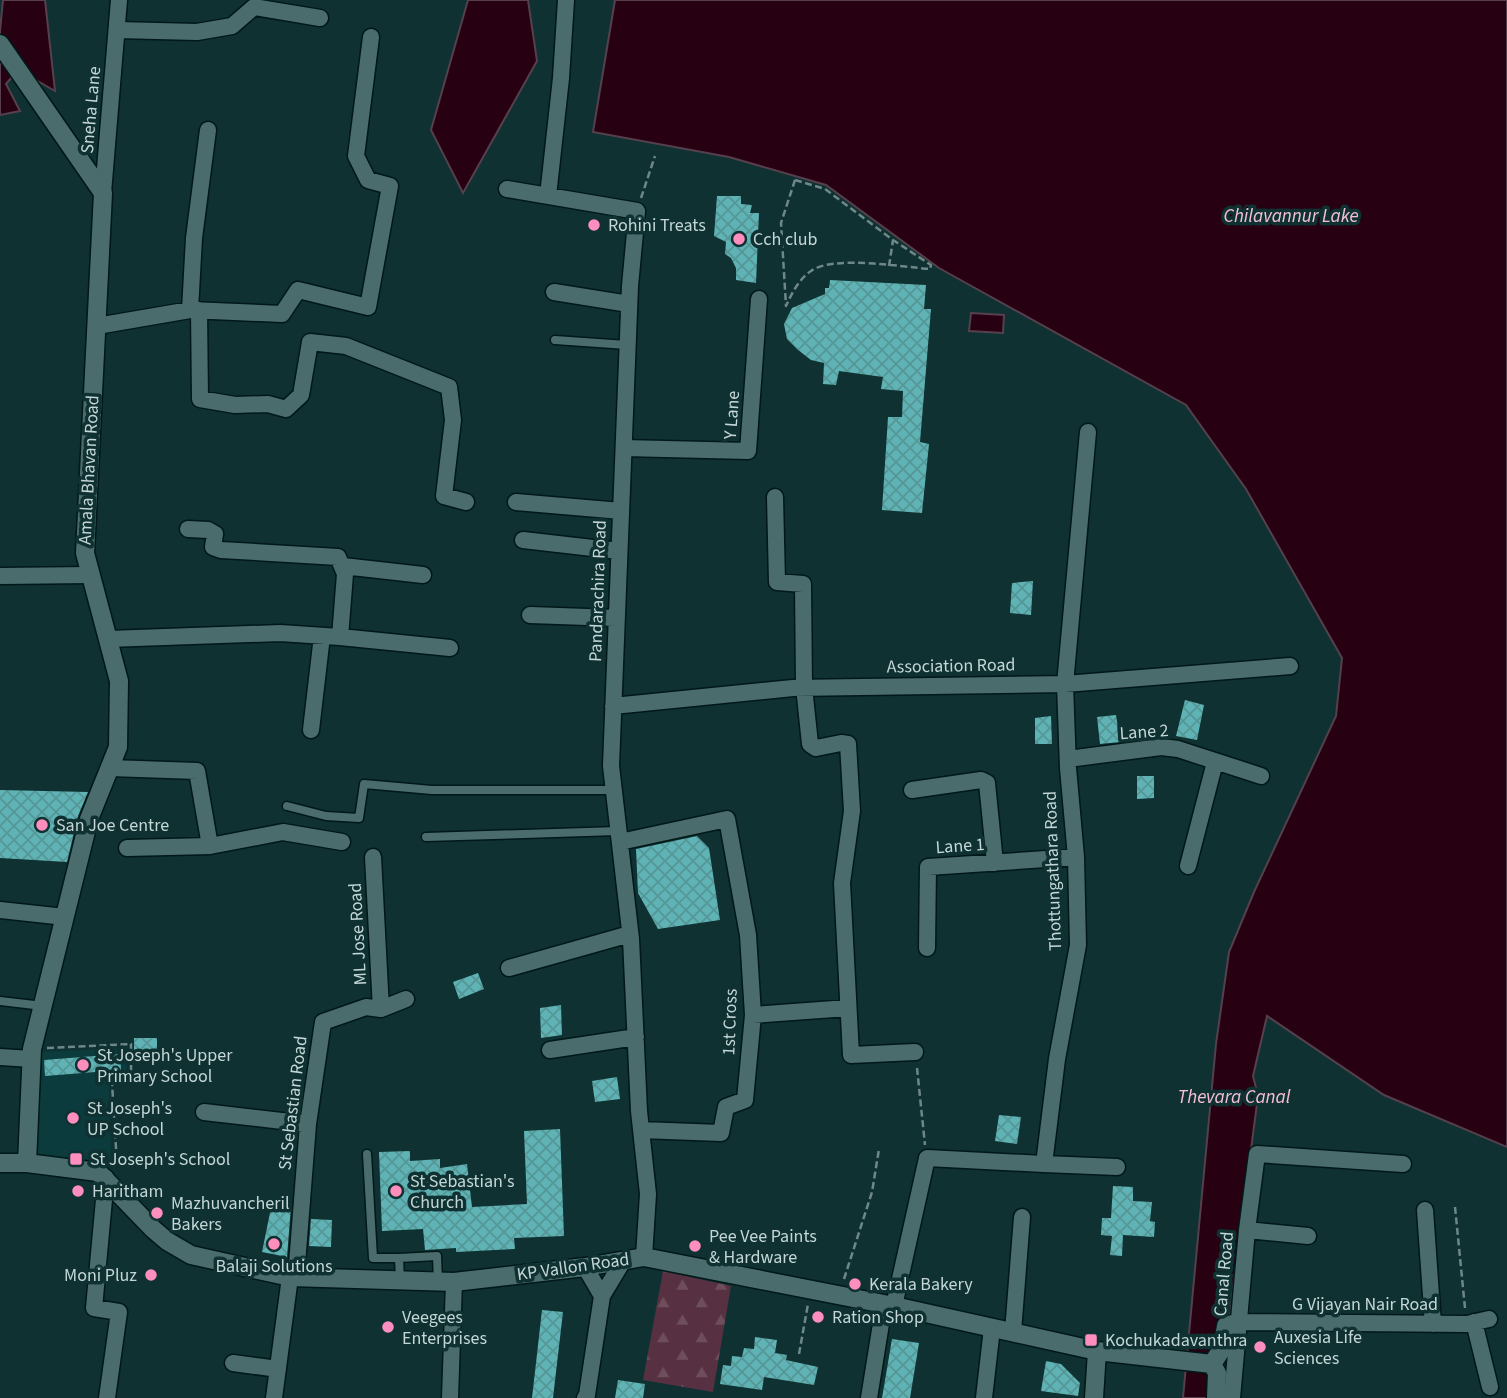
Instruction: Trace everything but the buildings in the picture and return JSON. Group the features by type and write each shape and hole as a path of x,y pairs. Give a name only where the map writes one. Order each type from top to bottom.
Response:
{"street":[{"name":"Sneha Lane","path":"103,193 119,0"},
{"path":"548,196 561,78 566,0"},
{"path":"117,30 197,33 232,26 254,7 320,18"},
{"path":"97,326 194,310 282,314 298,290 368,307 390,186 368,180 356,156 371,37"},
{"path":"0,44 103,193"},
{"path":"208,130 194,238 194,310 200,399 236,405 268,404 286,408 300,396 310,342 346,346 449,387 453,420 444,496 466,502"},
{"path":"507,189 637,211"},
{"name":"Amala Bhavan Road","path":"27,1163 32,1054 89,819 118,747 120,681 85,553 103,193"},
{"name":"Pandarachira Road","path":"637,211 627,345 611,766 630,934 641,1130 648,1194 645,1257"},
{"path":"554,292 629,304"},
{"name":"Y Lane","path":"624,448 748,451 759,299"},
{"name":"Thottungathara Road","path":"1044,1164 1057,1059 1078,944 1076,856 1065,684 1088,432"},
{"path":"775,497 778,582 803,584 804,687 810,744 816,748 848,744 852,811 842,883 851,1055 915,1052"},
{"path":"516,502 621,511"},
{"path":"188,529 208,530 215,534 213,547 221,550 338,557 345,574 340,637"},
{"path":"523,540 619,551"},
{"path":"343,566 423,575"},
{"path":"0,576 91,575"},
{"path":"530,615 616,618"},
{"path":"108,639 280,633 450,648"},
{"path":"311,730 322,636"},
{"name":"Association Road","path":"613,706 804,687 1065,684 1290,666"},
{"name":"Lane 2","path":"1068,759 1161,747 1178,749 1261,776"},
{"path":"1188,866 1215,762"},
{"path":"110,768 197,771 210,846"},
{"path":"912,790 981,780 987,783 995,863"},
{"name":"1st Cross","path":"619,836 727,820 748,935 752,1015 745,1100 726,1107 721,1133 641,1130"},
{"path":"127,848 210,846 283,832 342,842"},
{"name":"Lane 1","path":"927,948 928,867 1076,856"},
{"name":"ML Jose Road","path":"373,857 382,1009"},
{"path":"0,910 65,917"},
{"path":"509,968 630,934"},
{"name":"St Sebastian Road","path":"274,1398 293,1277 308,1124 323,1022 366,1007 382,1009 406,999"},
{"path":"752,1015 848,1008"},
{"path":"550,1050 636,1037"},
{"path":"0,1056 32,1054"},
{"path":"204,1111 308,1124"},
{"name":"Canal Road","path":"1232,1398 1247,1230 1257,1154 1403,1164"},
{"path":"869,1398 889,1306 927,1158 1117,1167"},
{"path":"0,1163 107,1171 94,1308 119,1312 107,1398"},
{"name":"KP Vallon Road","path":"107,1171 153,1228 167,1241 191,1255 293,1277 446,1282 585,1267 645,1257 1097,1351 1212,1364"},
{"path":"1425,1210 1433,1324"},
{"path":"1013,1332 1022,1217"},
{"path":"1247,1230 1308,1236"},
{"path":"584,1398 587,1395 601,1296 623,1261"},
{"path":"585,1267 601,1296"},
{"path":"446,1282 450,1398"},
{"path":"1216,1398 1217,1373 1212,1364 1222,1349 1226,1326 1240,1322"},
{"name":"G Vijayan Nair Road","path":"1240,1322 1477,1322"},
{"path":"1477,1322 1490,1387"},
{"path":"984,1398 992,1328"},
{"path":"1094,1398 1097,1351"},
{"path":"233,1363 278,1368"}],"lane":[{"path":"555,340 627,345"},
{"path":"287,806 326,816 359,818 364,784 432,790 614,790"},
{"path":"426,837 619,836"},
{"path":"0,1001 43,1006"},
{"path":"367,1154 373,1258 438,1256 446,1282"},
{"path":"399,1258 400,1282"}],"path":[{"path":"637,211 655,156"},
{"path":"795,180 825,189 931,265 930,269 890,266 836,262 812,269 794,289 786,306 781,223 795,180"},
{"path":"890,266 893,240"},
{"path":"32,1054 131,1044 131,1081 112,1083 107,1171 162,1159"},
{"path":"915,1052 927,1158"},
{"path":"839,1296 872,1192 879,1149"},
{"path":"1455,1207 1477,1322"},
{"path":"799,1354 810,1290"}],"shaded area":[{"name":"St Joseph's UP School","path":"126,1048 127,1078 109,1080 111,1160 35,1156 39,1052"}],"green space":[{"path":"663,1271 731,1286 713,1392 643,1380"}],"water":[{"path":"3,0 45,0 55,91 36,80 23,64 6,84 20,111 0,115 0,31"},
{"path":"468,0 528,0 537,61 463,193 431,130"},
{"name":"Chilavannur Lake","path":"615,0 1507,0 1507,1147 1384,1095 1267,1016 1253,1076 1258,1096 1221,1379 1221,1398 1183,1398 1216,1044 1229,952 1336,716 1342,658 1246,489 1186,405 939,268 826,185 729,157 593,132"},
{"path":"971,313 1004,315 1003,333 969,331"}],"place":[{"name":"Rohini Treats","path":"594,225"},
{"name":"Cch club","path":"739,239"},
{"name":"San Joe Centre","path":"42,825"},
{"name":"St Joseph's Upper Primary School","path":"83,1065"},
{"name":"St Joseph's UP School","path":"73,1118"},
{"name":"St Joseph's School","path":"76,1159"},
{"name":"Haritham","path":"78,1191"},
{"name":"St Sebastian's Church","path":"396,1191"},
{"name":"Mazhuvancheril Bakers","path":"157,1213"},
{"name":"Balaji Solutions","path":"274,1244"},
{"name":"Pee Vee Paints & Hardware","path":"695,1246"},
{"name":"Moni Pluz","path":"151,1275"},
{"name":"Kerala Bakery","path":"855,1284"},
{"name":"Ration Shop","path":"818,1317"},
{"name":"Veegees Enterprises","path":"388,1327"},
{"name":"Kochukadavanthra","path":"1091,1340"},
{"name":"Auxesia Life Sciences","path":"1260,1347"}],"water label":[{"name":"Thevara Canal","path":"1234,1097"}]}
